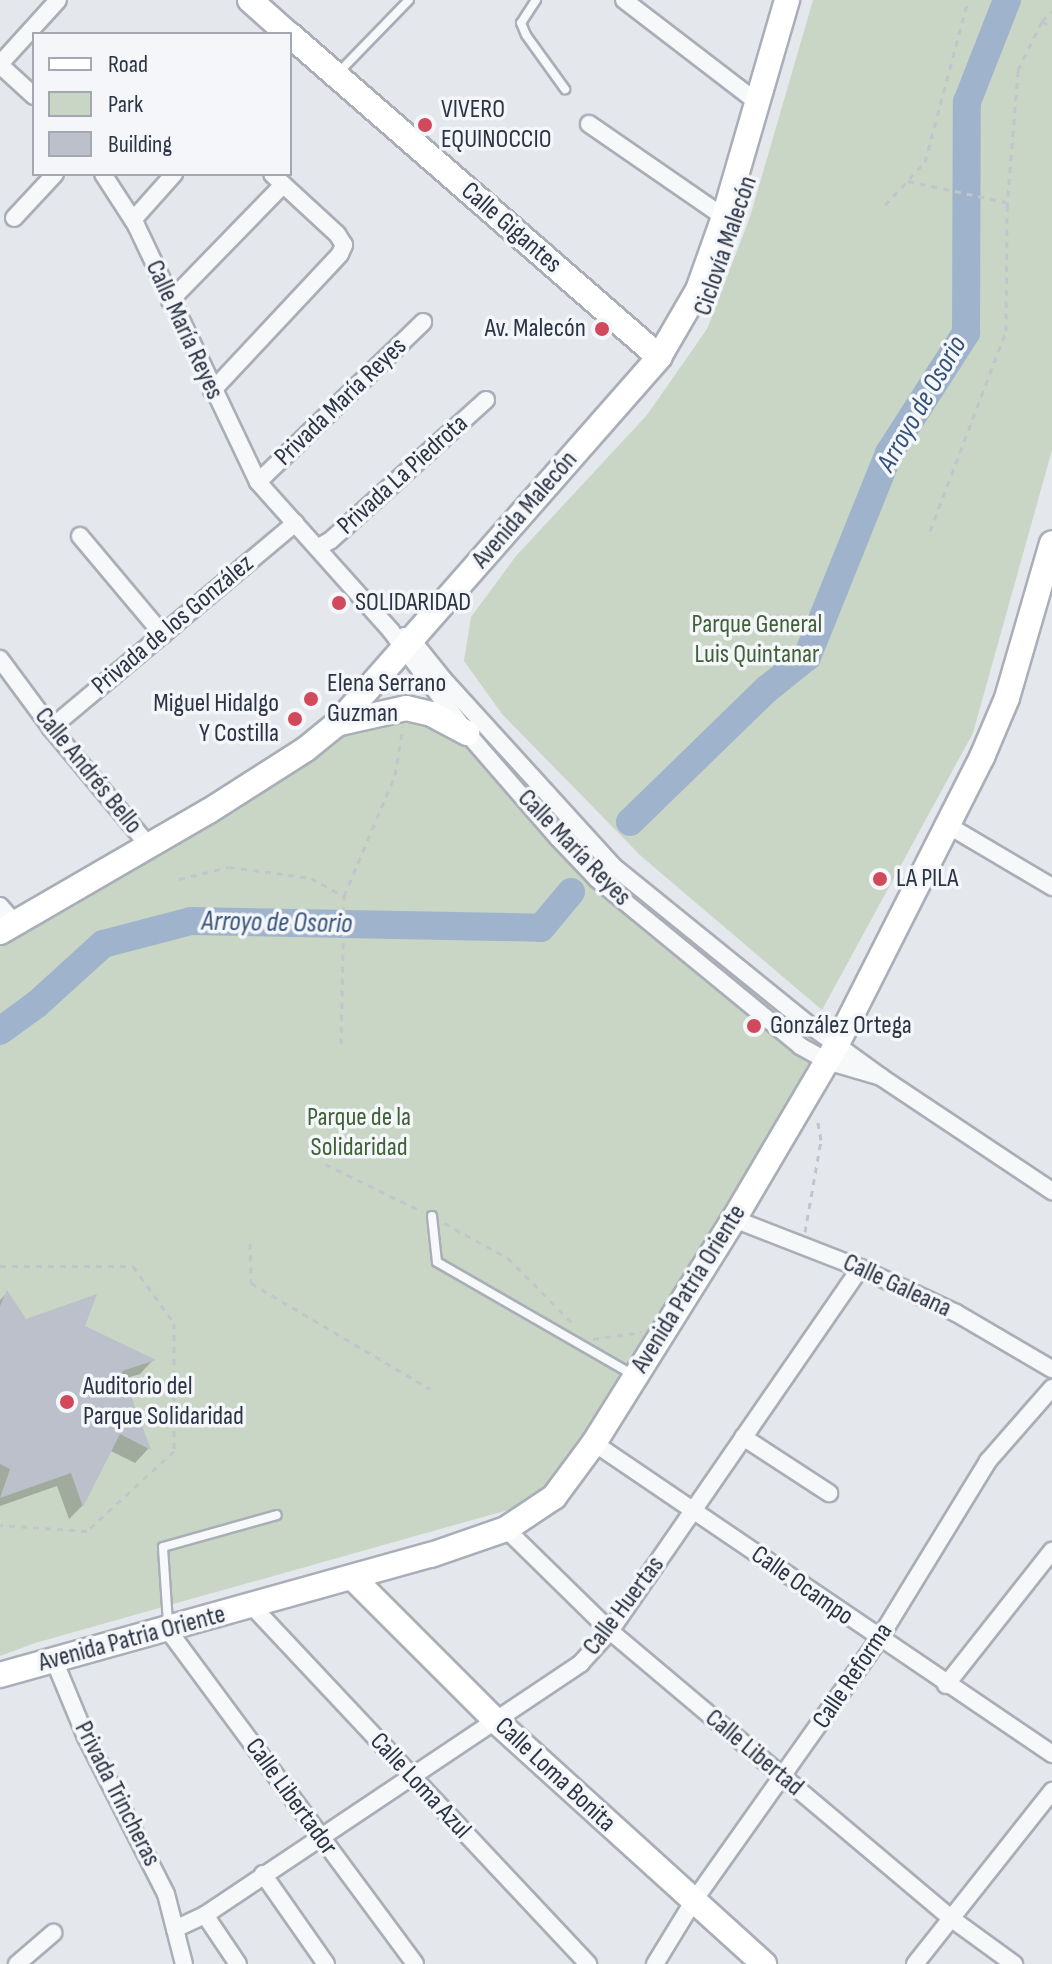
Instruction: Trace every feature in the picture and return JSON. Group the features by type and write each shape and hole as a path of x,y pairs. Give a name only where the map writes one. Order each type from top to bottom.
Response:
{"street":[{"path":"32,94 0,65 58,0"},
{"name":"Calle Gigantes","path":"250,0 286,32"},
{"path":"624,0 758,103"},
{"name":"Avenida Malecón","path":"5,920 148,845 294,757 338,723 402,640 659,357 698,290 724,217 787,0"},
{"name":"Calle Gigantes","path":"292,38 659,357"},
{"path":"589,124 724,217"},
{"path":"14,218 53,176"},
{"name":"Calle María Reyes","path":"104,176 133,220 258,482 613,866 832,1053"},
{"path":"133,220 172,176"},
{"path":"170,301 278,179 344,245 340,254 212,391"},
{"name":"Privada María Reyes","path":"258,482 423,322"},
{"name":"Privada La Piedrota","path":"319,547 331,540 486,400"},
{"name":"Privada de los González","path":"51,728 295,523"},
{"path":"80,536 163,635"},
{"name":"Avenida Patria Oriente","path":"0,1675 354,1579 506,1529 554,1497 594,1443 734,1219 832,1053 949,826 1007,698 1052,545"},
{"name":"Calle María Reyes","path":"402,640 467,733 597,879 780,1032 832,1053"},
{"name":"Calle Andrés Bello","path":"0,659 51,728 148,845"},
{"path":"338,723 406,708 431,714 467,733"},
{"path":"949,826 1052,887"},
{"path":"832,1053 881,1077 1052,1191"},
{"name":"Calle Galeana","path":"734,1219 860,1268 956,1313 1052,1369"},
{"name":"Calle Huertas","path":"175,1929 205,1915 581,1663 610,1631 860,1268"},
{"name":"Calle Reforma","path":"655,1964 693,1902 879,1639 988,1461 1052,1388"},
{"path":"743,1437 829,1493"},
{"name":"Calle Ocampo","path":"594,1443 946,1685 1052,1754"},
{"name":"Calle Libertad","path":"506,1529 610,1631 952,1919 1014,1964"},
{"path":"946,1685 1052,1551"},
{"name":"Calle Loma Bonita","path":"354,1579 496,1721 764,1964"},
{"name":"Calle Loma Azul","path":"253,1607 588,1964"},
{"name":"Calle Libertador","path":"168,1630 415,1964"},
{"name":"Privada Trincheras","path":"54,1660 85,1735 154,1867 184,1964"},
{"path":"915,1964 1052,1791"},
{"path":"263,1874 326,1964"},
{"path":"205,1915 238,1964"},
{"path":"17,1964 53,1933"}],"lane":[{"path":"336,75 409,0"},
{"path":"536,0 521,23 526,35 565,89"},
{"path":"432,1216 437,1262 634,1375"},
{"path":"168,1630 163,1547 277,1515"}],"path":[{"path":"885,205 925,162 968,0"},
{"path":"930,531 1006,331 1007,202 1018,70 1042,21 1052,11"},
{"path":"1042,21 1052,27"},
{"path":"908,181 1007,202"},
{"path":"341,1044 344,896 395,775 406,708"},
{"path":"179,879 229,867 311,878 344,896"},
{"path":"802,1244 821,1140 812,1086"},
{"path":"325,1164 432,1216 508,1258 578,1330"},
{"path":"250,1243 251,1283 430,1389"},
{"path":"0,1266 133,1266 174,1323 174,1451 87,1531 0,1525"},
{"path":"588,1340 664,1329"}],"green space":[{"name":"Parque General Luis Quintanar","path":"813,0 1052,0 1052,450 973,733 822,1010 641,856 502,714 464,661 471,617 516,556 647,415 707,329 750,217"},
{"name":"Parque de la Solidaridad","path":"406,708 460,724 827,1061 554,1497 35,1643 0,1656 0,932 338,723"}],"building":[{"name":"Auditorio del Parque Solidaridad","path":"7,1290 26,1319 97,1294 85,1326 156,1360 122,1371 151,1450 120,1434 83,1507 71,1473 0,1498 10,1469 0,1464 0,1306"}],"waterway":[{"name":"Arroyo de Osorio","path":"630,822 767,689 807,657 889,453 966,333 967,102 1007,0"},
{"name":"Arroyo de Osorio","path":"0,1031 37,1004 103,944 191,921 541,928 571,892"}],"place":[{"name":"VIVERO EQUINOCCIO","path":"425,125"},
{"name":"Av. Malecón","path":"602,329"},
{"name":"SOLIDARIDAD","path":"339,603"},
{"name":"Elena Serrano Guzman","path":"311,699"},
{"name":"Miguel Hidalgo Y Costilla","path":"295,719"},
{"name":"LA PILA","path":"880,879"},
{"name":"González Ortega","path":"754,1026"},
{"name":"Auditorio del Parque Solidaridad","path":"67,1402"}]}
